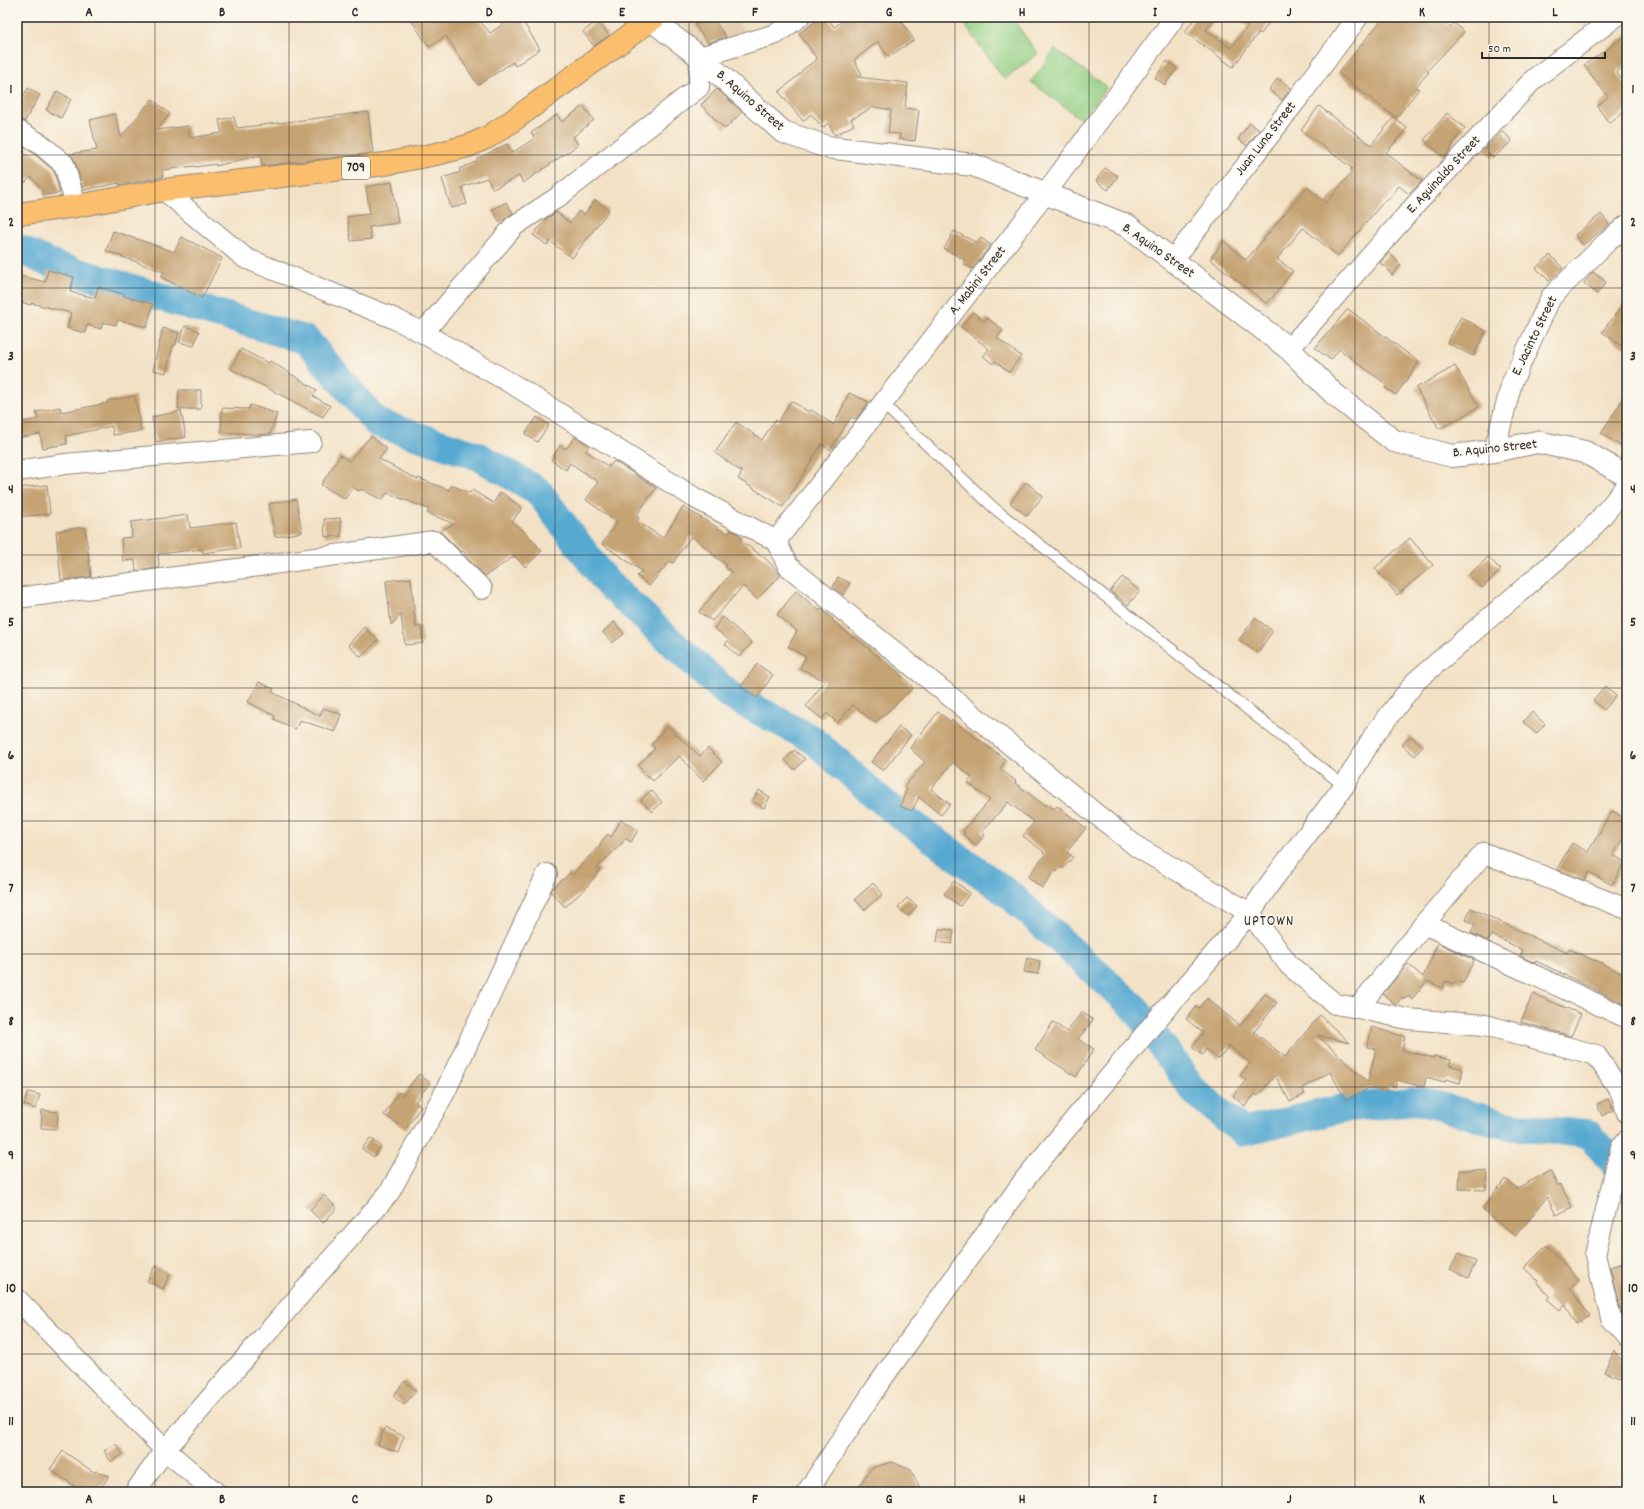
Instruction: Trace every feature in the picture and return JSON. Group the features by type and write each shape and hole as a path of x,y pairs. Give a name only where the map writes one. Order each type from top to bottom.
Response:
{"main road":[{"name":"709","path":"17,214 76,206 164,190 385,164 468,146 488,137 508,124 653,18"}],"street":[{"path":"423,333 514,226 558,197 699,87 700,57 776,34 799,17"},
{"name":"A. Mabini Street","path":"776,541 1045,194 1175,17"},
{"name":"Juan Luna Street","path":"1173,260 1299,97 1358,17"},
{"name":"E. Aguinaldo Street","path":"1289,349 1417,203 1534,79 1615,17"},
{"name":"B. Aquino Street","path":"653,18 700,57 783,132 827,147 973,165 1128,226 1289,349 1334,394 1394,441 1452,456 1494,451 1537,442 1585,452 1627,476"},
{"path":"17,130 39,143 64,164 76,206"},
{"path":"164,190 245,258 393,318 423,333 514,385 696,498 776,541 788,566 1137,847 1250,913 1289,965 1335,1004 1407,1019 1485,1025 1596,1055 1621,1092 1627,1113"},
{"name":"E. Jacinto Street","path":"1494,451 1512,382 1551,297 1627,225"},
{"path":"17,471 65,464 311,442"},
{"path":"807,1492 877,1386 1025,1179 1158,1017 1250,913 1271,882 1344,786 1374,735 1416,681 1588,534 1627,486"},
{"path":"17,598 434,541 482,589"},
{"path":"1358,1008 1424,924 1484,853 1627,910"},
{"path":"135,1492 165,1450 389,1193 445,1092 547,874"},
{"path":"1424,924 1627,1018"},
{"path":"1624,1143 1612,1181 1594,1255 1611,1318 1627,1336"},
{"path":"17,1299 165,1450 214,1492"}],"lane":[{"path":"883,404 994,508 1344,786"}],"shaded area":[{"path":"681,17 733,17 749,37 705,52 678,19"}],"green space":[{"path":"1011,17 1038,54 1004,79 960,18"},
{"path":"1055,49 1107,87 1082,120 1031,82"}],"building":[{"path":"409,17 476,17 490,33 514,17 520,17 540,49 515,66 513,62 478,85 446,36 429,47"},
{"path":"706,17 712,17 726,37 708,43 695,25"},
{"path":"822,17 827,17 834,27 848,17 899,17 914,40 888,57 878,42 854,60 862,74 857,77 908,83 905,108 919,110 915,141 899,139 900,134 888,133 891,110 874,107 851,119 854,125 835,135 828,123 823,128 811,114 803,121 779,92 802,72 801,71 817,59 799,33"},
{"path":"1196,17 1216,17 1206,30 1231,48 1248,26 1236,17 1273,17 1261,34 1259,32 1233,67 1185,32"},
{"path":"1384,17 1436,17 1450,27 1454,23 1464,32 1427,71 1429,72 1416,87 1419,89 1396,118 1338,73"},
{"path":"597,21 609,35 594,46 583,32"},
{"path":"1627,35 1627,64 1616,72 1627,87 1627,110 1609,123 1597,106 1608,97 1584,65"},
{"path":"1167,61 1177,68 1165,85 1155,78"},
{"path":"1278,78 1291,88 1282,100 1269,90"},
{"path":"28,88 40,95 25,121 17,119 17,107"},
{"path":"717,89 742,112 725,129 701,105"},
{"path":"57,91 71,99 61,118 46,110"},
{"path":"152,99 170,114 157,130 188,126 190,138 222,133 219,120 234,117 237,128 368,112 373,153 262,166 261,155 216,166 216,164 162,170 163,177 83,190 75,161 70,154 97,150 90,120 115,114 121,137"},
{"path":"583,106 594,120 573,137 578,145 523,183 519,176 493,189 487,178 462,187 467,204 451,208 442,178 461,172 459,169 478,161 477,159 507,144 512,153 535,138 531,133 557,115 562,122"},
{"path":"1319,106 1371,145 1394,117 1407,128 1386,153 1422,181 1409,194 1399,186 1388,200 1386,199 1338,256 1303,228 1277,259 1293,271 1267,304 1210,259 1224,241 1246,260 1307,187 1326,203 1352,172 1350,170 1352,168 1301,130"},
{"path":"1447,113 1465,128 1444,157 1424,140"},
{"path":"1250,123 1259,130 1247,146 1238,139"},
{"path":"1503,131 1512,141 1493,158 1484,149"},
{"path":"17,143 32,152 54,171 60,193 43,195 43,190 31,177 17,191"},
{"path":"1105,168 1118,176 1108,190 1096,181"},
{"path":"392,182 398,223 369,227 371,239 351,241 347,217 370,214 366,187"},
{"path":"595,200 609,210 572,258 550,241 547,245 533,235 546,219 556,212 570,223 579,211 584,215"},
{"path":"506,202 513,213 500,222 492,210"},
{"path":"1601,214 1609,224 1583,245 1575,235"},
{"path":"113,231 174,252 182,237 222,258 202,298 161,277 164,272 106,251"},
{"path":"954,231 977,243 981,238 991,245 972,269 963,263 965,260 944,249"},
{"path":"1389,253 1401,265 1392,275 1380,263"},
{"path":"1550,255 1563,268 1549,281 1536,268"},
{"path":"48,270 74,277 70,292 95,298 98,287 153,304 147,327 118,320 116,325 103,322 101,329 87,325 85,333 67,328 71,313 17,301 17,275 45,282"},
{"path":"1593,272 1606,282 1597,294 1584,283"},
{"path":"1627,299 1627,350 1602,332"},
{"path":"1348,309 1419,362 1396,395 1385,388 1387,385 1339,349 1331,360 1315,348"},
{"path":"973,312 984,321 987,318 1003,330 997,338 1021,356 1009,372 995,361 993,364 983,356 989,349 961,327"},
{"path":"1461,317 1486,331 1473,356 1447,343"},
{"path":"185,326 199,331 194,346 179,342"},
{"path":"163,328 179,333 175,346 173,345 166,373 153,370"},
{"path":"241,349 268,363 270,361 317,390 313,396 330,406 323,417 231,369"},
{"path":"1455,366 1479,407 1439,429 1416,388"},
{"path":"179,390 201,390 201,409 178,409"},
{"path":"849,393 869,402 856,419 851,417 830,450 822,444 783,507 738,479 742,472 715,453 736,422 762,440 775,420 778,422 791,401 809,412 811,410 834,425"},
{"path":"1627,393 1627,450 1601,433"},
{"path":"135,396 141,431 113,435 112,426 66,436 67,444 43,448 40,434 17,438 17,423 38,419 36,412 60,407 61,412"},
{"path":"250,405 277,414 270,434 256,435 221,432 222,408 249,409"},
{"path":"181,411 186,437 156,442 152,417"},
{"path":"537,417 549,425 537,442 525,434"},
{"path":"371,436 387,449 379,459 418,480 418,478 449,490 451,485 470,493 472,490 493,503 501,492 522,508 512,522 525,532 542,551 525,567 515,556 485,576 470,561 463,551 461,552 440,531 454,524 427,513 429,509 387,493 382,500 361,489 359,491 353,487 345,499 321,485 340,455 349,461"},
{"path":"575,437 589,445 586,451 609,467 614,461 656,488 636,516 639,518 637,521 663,538 683,507 728,534 731,530 738,534 742,538 740,540 766,559 781,575 757,599 743,586 712,621 699,612 732,572 712,554 713,553 691,536 673,563 670,561 649,586 637,576 642,571 602,544 617,522 586,500 598,482 570,463 566,470 551,460 560,446 566,449"},
{"path":"1026,482 1043,496 1027,516 1010,503"},
{"path":"47,485 50,514 17,517 17,488"},
{"path":"296,499 302,532 275,537 269,504"},
{"path":"188,515 190,528 236,522 240,548 203,553 202,549 158,554 159,568 136,571 135,560 123,561 121,538 132,537 131,522"},
{"path":"340,518 341,536 325,537 324,519"},
{"path":"85,527 91,577 61,580 56,531"},
{"path":"1410,538 1433,565 1397,595 1375,568"},
{"path":"1488,557 1501,570 1482,588 1469,575"},
{"path":"838,577 850,583 843,595 833,587"},
{"path":"1122,577 1140,591 1128,605 1110,591"},
{"path":"411,578 416,627 421,626 423,643 405,645 401,614 391,625 386,581"},
{"path":"796,591 820,611 821,609 853,638 854,637 897,671 913,688 875,723 853,705 837,723 827,713 822,719 806,706 825,681 800,668 806,657 788,647 797,631 777,615"},
{"path":"723,617 752,643 739,657 725,644 729,640 714,628"},
{"path":"1255,618 1273,631 1257,653 1239,640"},
{"path":"614,622 624,634 612,643 603,632"},
{"path":"364,627 378,640 361,657 348,645"},
{"path":"757,664 773,675 757,698 741,687"},
{"path":"259,682 274,689 272,692 320,716 323,708 341,714 335,732 300,720 295,729 274,719 275,716 248,702"},
{"path":"1605,686 1616,696 1604,710 1593,700"},
{"path":"938,712 951,722 952,720 1006,760 1000,769 1016,781 1015,783 1045,806 1046,804 1054,810 1057,806 1086,828 1067,852 1073,857 1063,869 1061,867 1057,872 1055,871 1042,888 1028,877 1045,855 1043,853 1044,852 1023,836 1034,822 1008,802 982,832 985,835 976,845 963,834 965,833 963,831 990,800 968,783 972,777 953,762 931,789 950,804 941,815 919,797 912,811 900,806 907,789 904,787 925,762 910,748"},
{"path":"1532,712 1545,724 1536,734 1523,722"},
{"path":"667,726 700,756 708,748 722,762 703,781 679,756 653,781 638,766 655,748 651,745"},
{"path":"899,727 911,735 883,771 871,762"},
{"path":"1410,736 1423,746 1415,756 1402,745"},
{"path":"794,750 805,759 795,770 785,760"},
{"path":"651,790 662,802 652,812 641,800"},
{"path":"759,790 770,797 764,808 752,801"},
{"path":"1612,811 1627,819 1627,832 1613,855 1625,862 1612,885 1589,872 1585,880 1557,869 1572,843 1588,852"},
{"path":"621,820 638,830 631,842 626,839 597,868 600,870 585,889 565,907 551,892 552,889 570,873 572,875 601,844 600,843 608,834 611,837"},
{"path":"954,881 970,893 960,906 944,894"},
{"path":"873,883 883,894 864,910 855,899"},
{"path":"907,898 917,906 908,916 898,907"},
{"path":"1471,908 1567,953 1569,949 1627,976 1627,1005 1536,961 1535,963 1520,956 1523,950 1492,935 1488,941 1471,933 1475,924 1466,920"},
{"path":"939,929 954,930 952,944 937,942"},
{"path":"1438,943 1474,960 1463,983 1456,981 1455,984 1446,981 1443,988 1427,981 1412,999 1409,995 1405,999 1402,997 1396,1005 1383,994 1408,964 1423,977"},
{"path":"1027,958 1040,961 1038,974 1024,972"},
{"path":"1265,994 1277,1003 1254,1032 1285,1057 1320,1015 1350,1043 1317,1035 1368,1082 1376,1049 1367,1047 1372,1027 1405,1037 1402,1050 1434,1058 1434,1056 1451,1060 1449,1065 1463,1069 1460,1083 1446,1079 1445,1082 1426,1077 1424,1087 1397,1080 1395,1087 1388,1085 1386,1092 1369,1088 1346,1100 1330,1072 1302,1088 1305,1094 1290,1102 1275,1075 1258,1096 1255,1094 1245,1106 1233,1096 1246,1080 1240,1075 1250,1063 1229,1046 1218,1059 1206,1049 1202,1055 1192,1047 1203,1033 1186,1019 1196,1006 1199,1008 1207,998 1240,1026"},
{"path":"1533,994 1581,1014 1571,1036 1521,1022"},
{"path":"1082,1012 1093,1020 1078,1039 1094,1049 1076,1077 1035,1050 1053,1022 1067,1032"},
{"path":"419,1074 430,1083 415,1102 421,1106 406,1129 384,1115 399,1092 403,1095"},
{"path":"28,1092 40,1095 35,1109 24,1105"},
{"path":"1608,1099 1614,1110 1602,1116 1597,1104"},
{"path":"42,1110 58,1112 57,1129 41,1128"},
{"path":"370,1138 381,1146 374,1157 362,1149"},
{"path":"1460,1170 1487,1171 1486,1190 1459,1189"},
{"path":"1550,1171 1558,1186 1560,1184 1572,1207 1556,1215 1547,1197 1516,1236 1482,1209 1505,1179 1517,1188"},
{"path":"324,1195 337,1208 323,1223 310,1210"},
{"path":"1547,1245 1579,1280 1570,1288 1589,1315 1576,1323 1565,1304 1560,1310 1547,1299 1550,1296 1537,1282 1538,1281 1524,1268"},
{"path":"1459,1253 1476,1262 1468,1278 1450,1269"},
{"path":"1623,1263 1627,1279 1627,1319 1621,1312 1610,1267"},
{"path":"155,1266 170,1274 163,1289 147,1281"},
{"path":"1615,1350 1627,1370 1627,1383 1604,1372"},
{"path":"405,1381 416,1391 404,1405 393,1396"},
{"path":"384,1428 404,1436 398,1452 378,1445"},
{"path":"116,1444 123,1454 111,1462 104,1451"},
{"path":"63,1451 95,1473 96,1471 109,1476 98,1492 83,1492 50,1469"},
{"path":"892,1462 911,1470 922,1492 855,1492 871,1468"}],"waterway":[{"path":"17,248 56,266 306,340 377,423 478,456 538,491 608,584 729,695 812,739 890,808 1010,895 1135,1008 1195,1092 1243,1132 1344,1108 1420,1101 1511,1126 1589,1134 1627,1178"}],"district":[{"name":"UPTOWN","path":"1269,922"}]}
